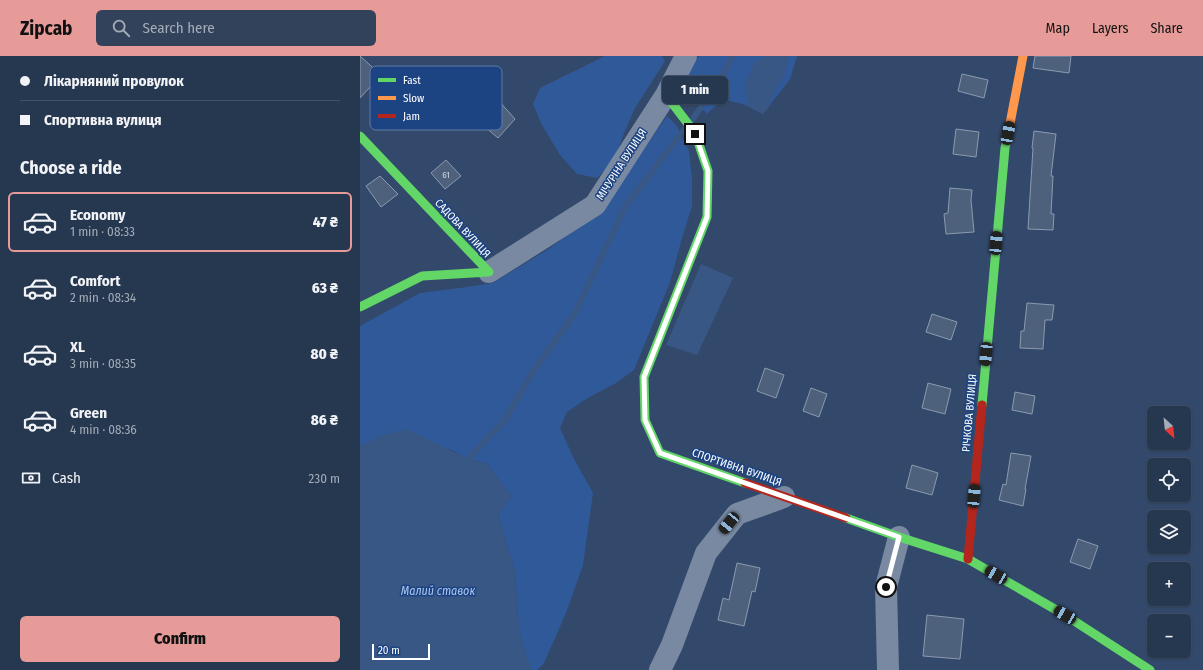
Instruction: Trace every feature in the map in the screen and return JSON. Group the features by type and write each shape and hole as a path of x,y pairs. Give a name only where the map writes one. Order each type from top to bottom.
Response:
{"street":[{"name":"МІЧУРІНА ВУЛИЦЯ","path":"489,272 595,205 666,95 686,56"},
{"name":"РІЧКОВА ВУЛИЦЯ","path":"968,559 1005,148 1023,56"},
{"name":"СПОРТИВНА ВУЛИЦЯ","path":"666,95 695,134 708,171 707,217 644,377 645,420 660,453 899,537 968,559 1065,615 1150,670"},
{"name":"САДОВА ВУЛИЦЯ","path":"360,136 489,272"},
{"name":"САДОВА ВУЛИЦЯ","path":"360,307 422,276 489,272"},
{"path":"660,670 672,645 706,552 737,514 784,497"},
{"path":"888,670 886,587 899,537"}],"shaded area":[{"path":"605,56 662,56 665,61 635,108 615,159 597,178 577,174 560,155 542,125 533,104 540,88"},
{"path":"699,56 797,56 790,79 763,114 743,104 725,100 714,107 707,114 686,90 682,79"},
{"path":"667,116 677,126 689,151 692,179 692,206 670,282 634,370 616,383 586,399 567,412 560,428 574,459 593,493 583,565 566,613 544,663 537,670 531,670 519,632 515,571 498,516 511,496 487,464 468,459 451,450 383,435 360,446 360,326 420,293 493,283 547,250 575,230 630,169"}],"water":[{"path":"765,56 789,56 785,73 772,96 768,108 763,114 748,106 744,86 755,61"},
{"path":"701,264 733,278 697,355 666,345"},
{"name":"Малий ставок","path":"407,429 468,459 487,464 511,496 498,516 515,571 519,632 531,670 360,670 360,446 383,435"}],"building":[{"path":"360,56 371,66 370,87 360,98"},
{"path":"1035,56 1071,56 1069,73 1033,68"},
{"path":"962,74 988,80 984,98 958,91"},
{"path":"502,104 515,119 498,138 489,130 502,130"},
{"path":"956,129 979,132 976,157 953,154"},
{"path":"1034,131 1056,134 1051,176 1053,176 1051,214 1054,214 1053,230 1028,229"},
{"path":"446,160 461,176 445,189 431,173"},
{"path":"380,176 398,194 381,207 366,186"},
{"path":"950,188 972,190 971,200 974,232 946,234 944,214 948,213"},
{"path":"1027,303 1054,305 1052,320 1045,320 1043,349 1020,348 1021,331 1024,331"},
{"path":"932,314 957,322 951,340 926,332"},
{"path":"765,368 784,375 776,398 757,391"},
{"path":"928,383 951,389 945,414 922,408"},
{"path":"811,388 827,394 819,417 803,411"},
{"path":"1015,392 1035,396 1032,414 1012,410"},
{"path":"1011,453 1031,456 1023,506 999,500 1003,484 1006,485"},
{"path":"912,465 938,473 932,495 906,488"},
{"path":"1078,539 1098,546 1090,569 1070,562"},
{"path":"737,563 760,568 755,592 752,591 744,626 718,620 723,598 729,600"},
{"path":"927,615 964,619 960,659 923,656"}],"waterway":[{"path":"692,120 718,83 733,56"},
{"path":"468,459 505,420 532,373 575,313 625,207 686,127"}],"traffic: fast":[{"path":"666,95 695,133 708,171 707,217 644,377 645,420 660,453 745,483"},
{"path":"360,136 489,272 422,276 360,307"},
{"path":"982,405 1007,139"},
{"path":"846,518 968,559 1065,615 1150,670"}],"traffic: slow":[{"path":"1007,139 1023,56"}],"traffic: jam":[{"path":"968,559 982,405"},
{"path":"745,483 846,518"}],"route":[{"path":"695,134 708,171 707,217 644,377 645,420 660,453 899,537 886,587"}]}
